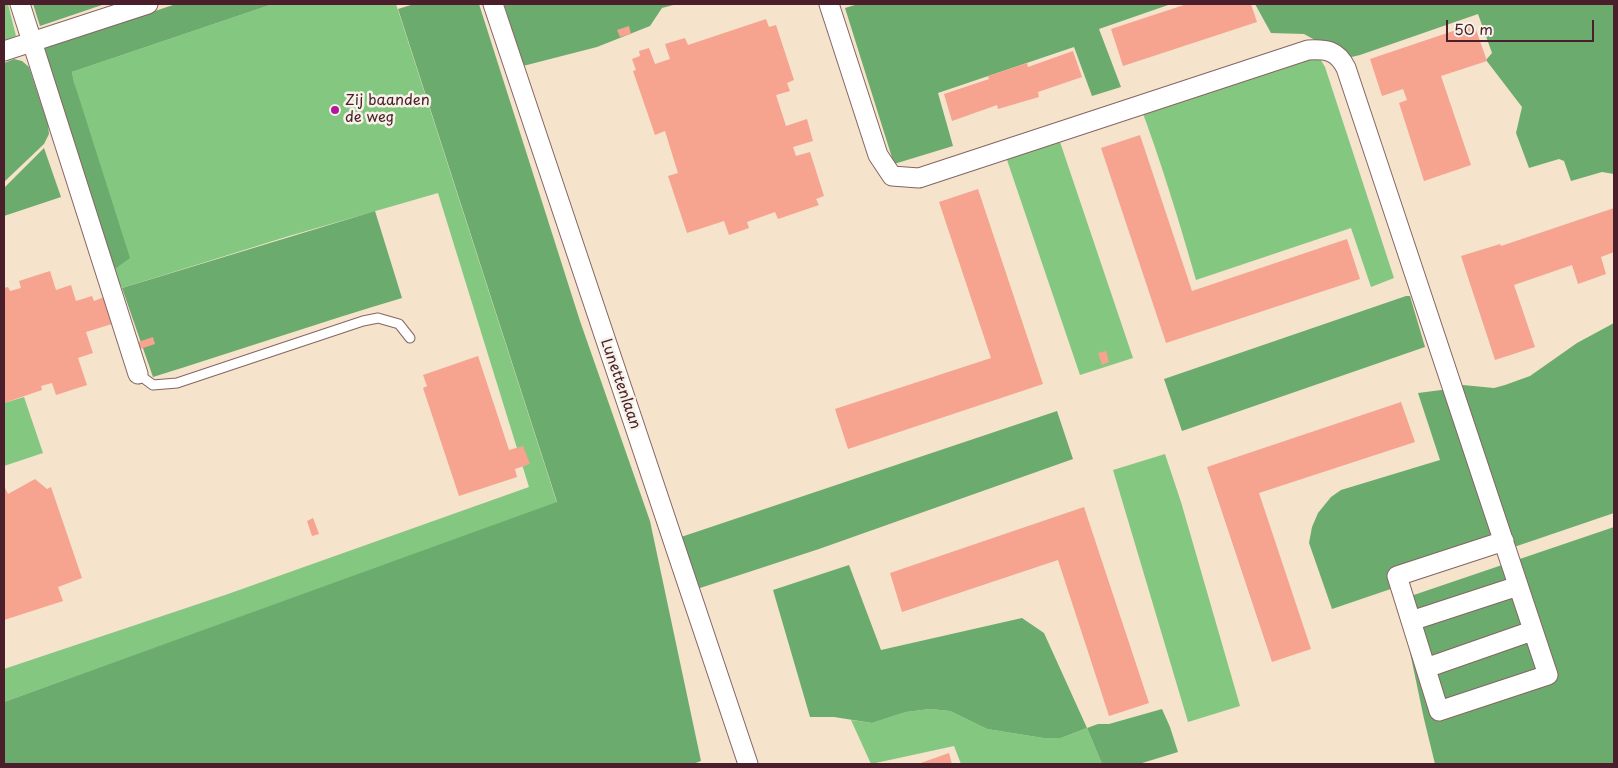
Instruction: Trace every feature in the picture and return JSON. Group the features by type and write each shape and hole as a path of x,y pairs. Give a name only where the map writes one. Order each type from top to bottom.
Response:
{"street":[{"path":"20,4 138,374"},
{"path":"4,51 148,4"},
{"name":"Lunettenlaan","path":"494,4 748,764"},
{"path":"829,4 878,155 892,176 920,178 1308,50 1325,50 1341,57 1346,68 1504,542 1532,631 1548,675 1439,712 1398,576 1504,542"},
{"path":"1411,621 1518,586"},
{"path":"1426,668 1532,631"}],"lane":[{"path":"138,374 153,385 177,383 363,321 378,318 400,324 410,338"}],"green space":[{"path":"4,4 8,4 16,36 4,40"},
{"path":"33,4 105,4 40,26"},
{"path":"176,4 273,4 72,72 130,258 112,271 39,50"},
{"path":"273,4 396,4 557,503 4,702 4,669 228,594 529,487 438,193 289,236 122,288 112,271 72,72"},
{"path":"414,4 479,4 580,321 650,521 701,761 693,764 4,764 4,702 557,502 398,9"},
{"path":"504,4 677,4 662,8 650,26 597,47 523,66"},
{"path":"858,4 1171,4 1099,29 1121,87 1092,96 1074,47 938,93 953,146 894,164 845,8"},
{"path":"1255,4 1614,4 1614,174 1602,172 1571,181 1564,161 1559,159 1529,168 1516,133 1522,107 1486,60 1492,53 1478,14 1360,55 1339,60 1333,50 1304,34 1271,33"},
{"path":"1319,57 1325,67 1394,278 1371,287 1351,228 1196,280 1155,147 1139,103"},
{"path":"14,59 22,61 29,67 48,125 49,134 44,144 4,182 4,63"},
{"path":"1059,139 1133,358 1080,375 1005,154"},
{"path":"44,148 61,197 4,216 4,188"},
{"path":"375,211 402,298 153,377 122,288"},
{"path":"1410,296 1425,347 1182,431 1164,379"},
{"path":"1614,323 1614,513 1332,609 1309,543 1312,527 1318,513 1331,497 1341,490 1440,460 1418,393 1463,385 1494,388 1505,385 1530,376 1577,343"},
{"path":"24,397 43,453 4,466 4,403"},
{"path":"1057,411 1073,459 819,549 697,589 681,537"},
{"path":"1165,454 1181,502 1240,706 1188,722 1113,470"},
{"path":"1614,527 1614,764 1435,764 1399,600"},
{"path":"849,565 881,650 1022,618 1044,633 1087,728 1061,738 1043,738 987,729 950,711 930,709 906,712 872,723 834,717 810,717 773,590"},
{"path":"930,709 950,711 987,729 1043,738 1061,738 1087,728 1102,764 961,764 954,746 871,764 851,720 872,723 906,712"},
{"path":"1162,709 1178,752 1139,764 1102,764 1087,728 1098,724 1109,724"}],"building":[{"path":"1187,4 1251,4 1257,22 1123,66 1111,29"},
{"path":"766,19 769,27 776,25 794,80 787,83 790,91 776,95 786,126 807,119 813,141 793,147 796,156 810,152 824,196 816,199 819,205 778,219 775,212 747,222 749,228 729,235 724,221 687,233 668,176 678,173 665,131 655,135 633,71 636,70 632,59 640,56 639,51 649,48 655,64 670,59 665,44 685,38 688,45"},
{"path":"1474,24 1487,61 1441,76 1471,165 1424,181 1399,103 1407,100 1403,89 1382,96 1370,59"},
{"path":"629,26 631,34 620,37 617,30"},
{"path":"1073,51 1082,77 1038,92 1039,97 998,109 997,105 952,121 944,94 989,79 988,76 1027,63 1028,67"},
{"path":"1140,135 1192,291 1347,239 1360,279 1166,343 1101,148"},
{"path":"978,189 1043,384 848,449 835,409 991,358 939,202"},
{"path":"1614,208 1614,252 1601,257 1606,274 1578,284 1572,265 1514,285 1535,347 1495,360 1461,256 1500,244 1501,246"},
{"path":"50,271 56,290 71,285 76,301 92,296 94,301 104,297 112,324 86,332 93,353 78,358 87,385 56,395 52,383 41,386 42,390 4,403 4,288 8,287 10,291 21,288 19,281"},
{"path":"153,337 155,344 140,349 138,342"},
{"path":"1106,351 1109,362 1102,365 1098,353"},
{"path":"478,356 509,450 523,446 530,464 515,469 517,477 459,496 423,388 427,386 423,375"},
{"path":"1401,402 1415,442 1259,493 1311,649 1272,662 1207,467"},
{"path":"35,479 47,489 51,487 82,578 58,587 63,601 4,620 4,486 8,494"},
{"path":"1084,507 1149,703 1109,716 1058,560 902,612 890,573"},
{"path":"313,518 319,534 312,536 307,521"},
{"path":"949,753 952,764 918,764"}],"place":[{"name":"Zij baanden de weg","path":"335,110"}]}
